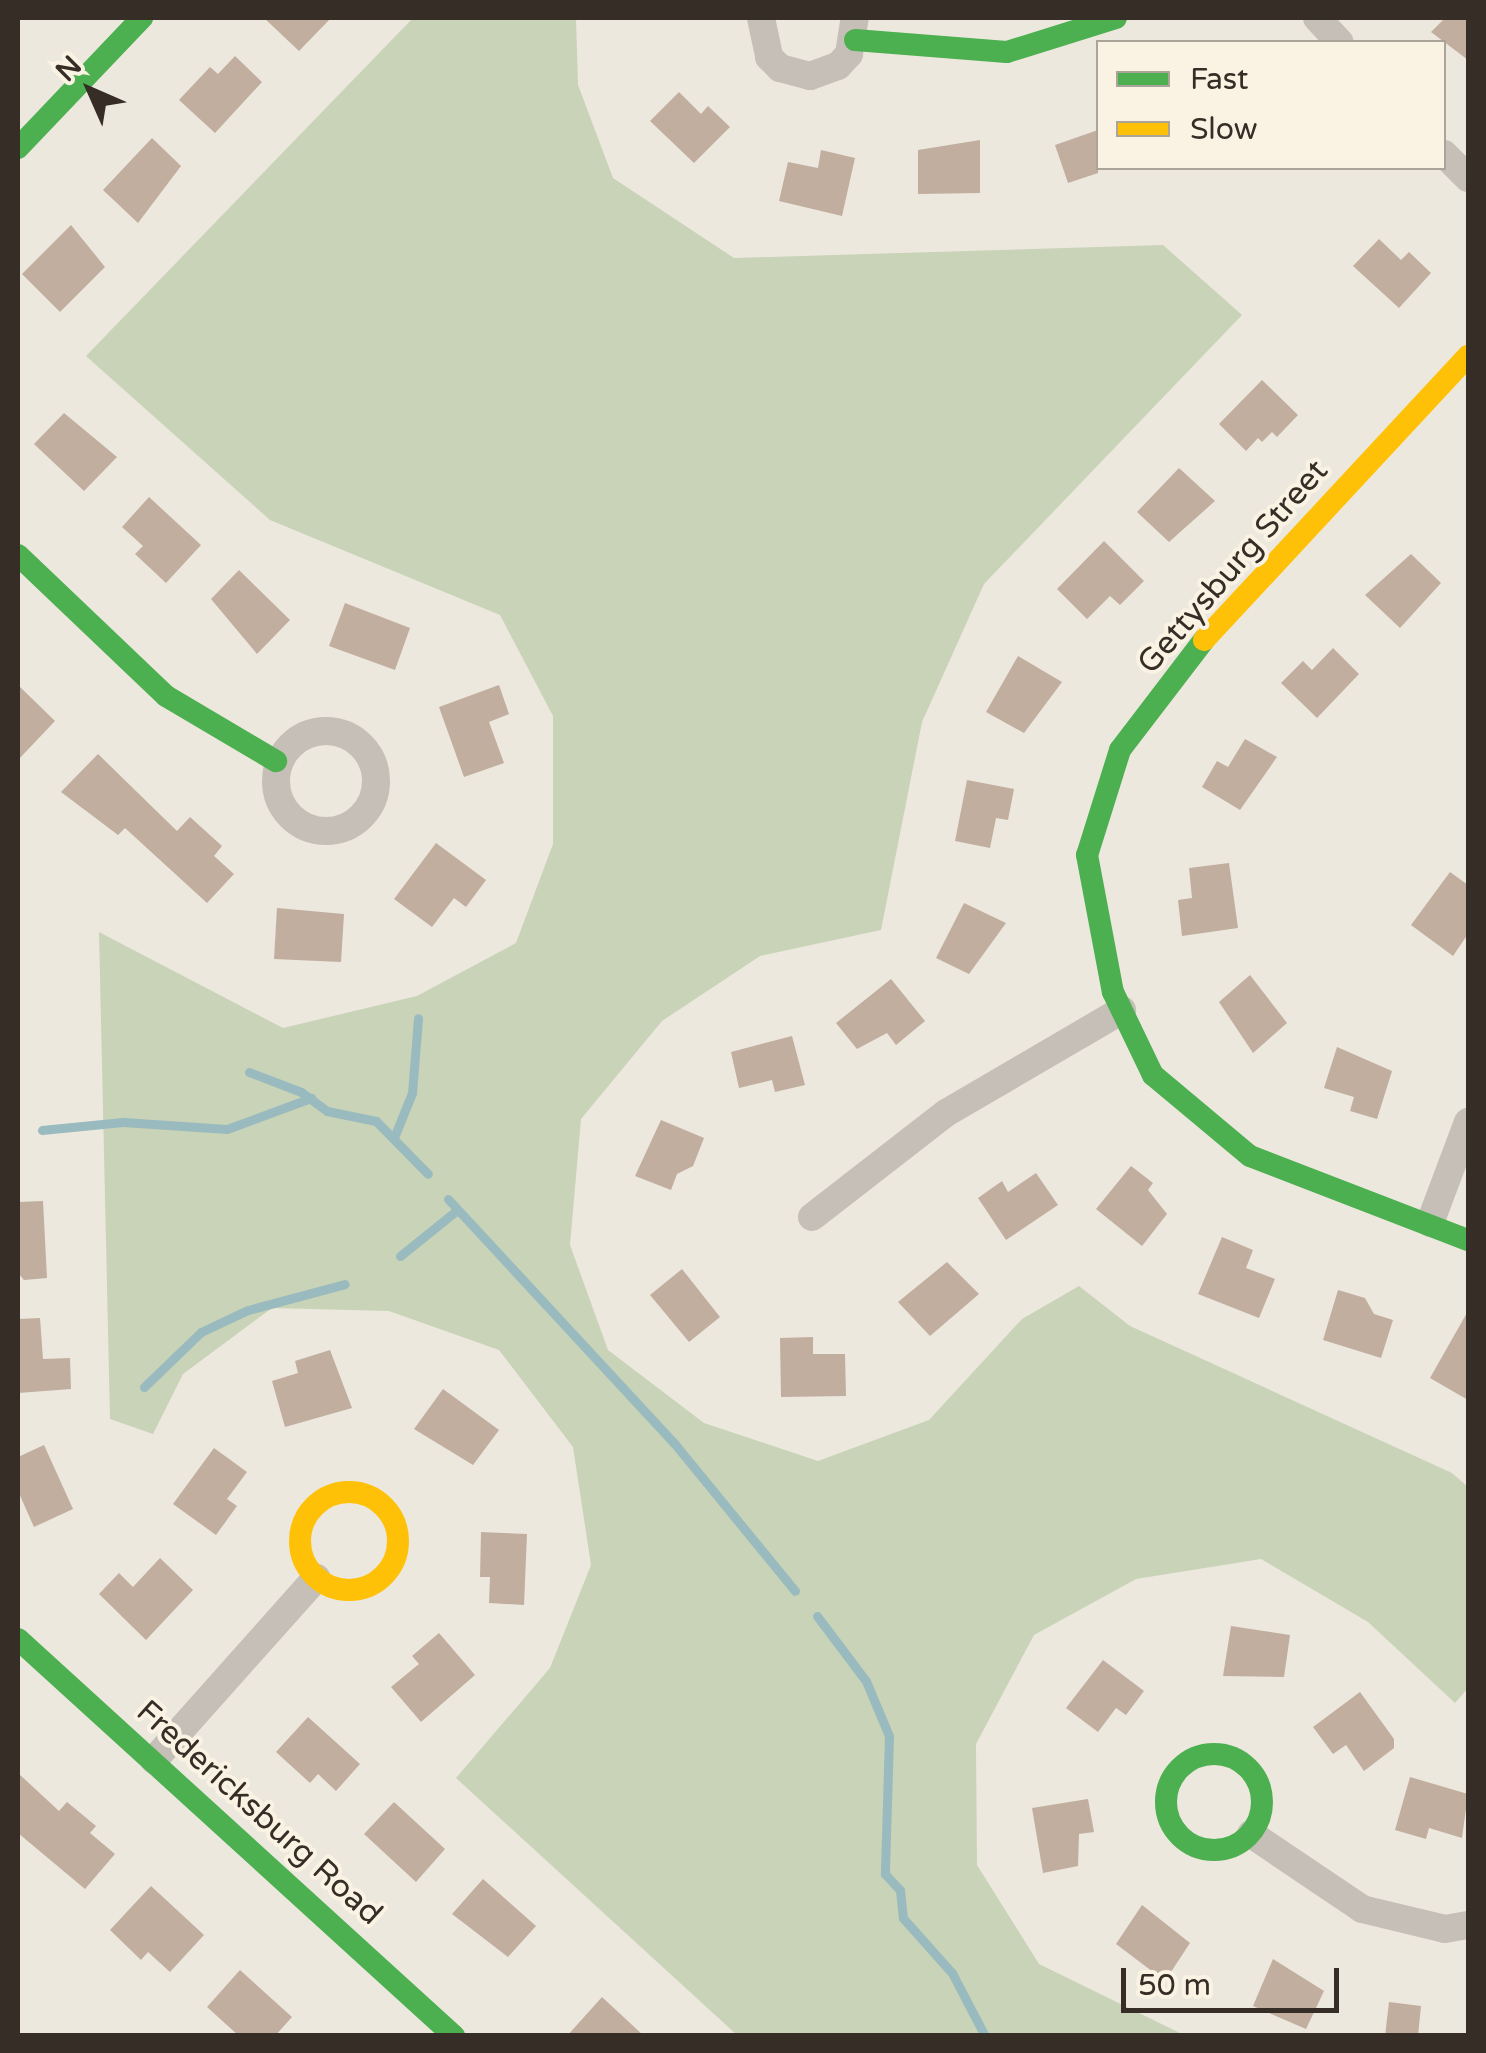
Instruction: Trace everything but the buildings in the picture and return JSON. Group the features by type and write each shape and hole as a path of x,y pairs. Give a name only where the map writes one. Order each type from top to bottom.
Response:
{"street":[{"path":"18,148 142,18"},
{"path":"761,18 770,57 794,74 838,66 855,29 1008,52 1116,18"},
{"path":"1318,18 1337,40"},
{"path":"1446,156 1468,178"},
{"name":"Gettysburg Street","path":"1468,356 1208,634 1120,750 1086,854 1122,1010 1153,1075 1250,1156 1468,1240"},
{"path":"18,554 166,696 276,761"},
{"path":"812,1216 946,1113 1122,1010"},
{"path":"1430,1223 1468,1122"},
{"path":"341,1492 385,1506 398,1536 390,1569 364,1588 330,1587 316,1578 300,1551 300,1535 313,1507 341,1492"},
{"path":"154,1760 316,1578"},
{"name":"Fredericksburg Road","path":"18,1640 454,2036"},
{"path":"1198,1756 1230,1756 1255,1775 1263,1806 1251,1834 1223,1850 1192,1846 1179,1836 1166,1807 1173,1776 1198,1756"},
{"path":"1251,1834 1362,1909 1445,1929 1468,1926"}],"green space":[{"path":"413,18 576,18 578,85 613,178 734,258 1163,245 1242,315 984,584 922,722 881,930 760,956 662,1021 581,1119 570,1245 608,1350 704,1423 818,1461 929,1420 1022,1319 1079,1286 1130,1326 1452,1473 1468,1487 1468,1688 1455,1703 1368,1622 1261,1559 1136,1579 1034,1635 976,1744 977,1865 1039,1964 1184,2035 737,2035 456,1778 550,1668 591,1565 573,1447 499,1350 389,1311 272,1308 183,1374 153,1434 110,1419 99,932 283,1028 417,996 516,943 553,844 553,716 500,615 270,520 86,356"}],"waterway":[{"path":"395,1135 412,1093 418,1018"},
{"path":"249,1072 301,1092 327,1111 376,1121 428,1174"},
{"path":"42,1130 123,1122 227,1129 311,1098"},
{"path":"448,1199 674,1443 795,1591"},
{"path":"400,1256 457,1210"},
{"path":"144,1387 201,1332 248,1310 345,1284"},
{"path":"817,1616 866,1681 889,1736 885,1874 900,1890 903,1918 952,1973 985,2036"}],"traffic: fast":[{"path":"18,148 142,18"},
{"path":"855,40 1007,52 1116,18"},
{"path":"18,555 166,696 276,761"},
{"path":"1204,640 1120,750 1087,855 1113,992 1153,1075 1250,1156 1468,1240"},
{"path":"18,1639 454,2036"},
{"path":"1214,1754 1233,1757 1248,1768 1259,1783 1262,1802 1259,1821 1248,1836 1233,1847 1214,1850 1195,1847 1180,1836 1169,1821 1166,1802 1169,1783 1180,1768 1195,1757 1214,1754"}],"traffic: slow":[{"path":"1204,640 1468,356"},
{"path":"349,1492 368,1495 384,1506 395,1522 398,1541 395,1560 384,1576 368,1587 349,1590 330,1587 314,1576 303,1560 300,1541 303,1522 314,1506 330,1495 349,1492"}]}
